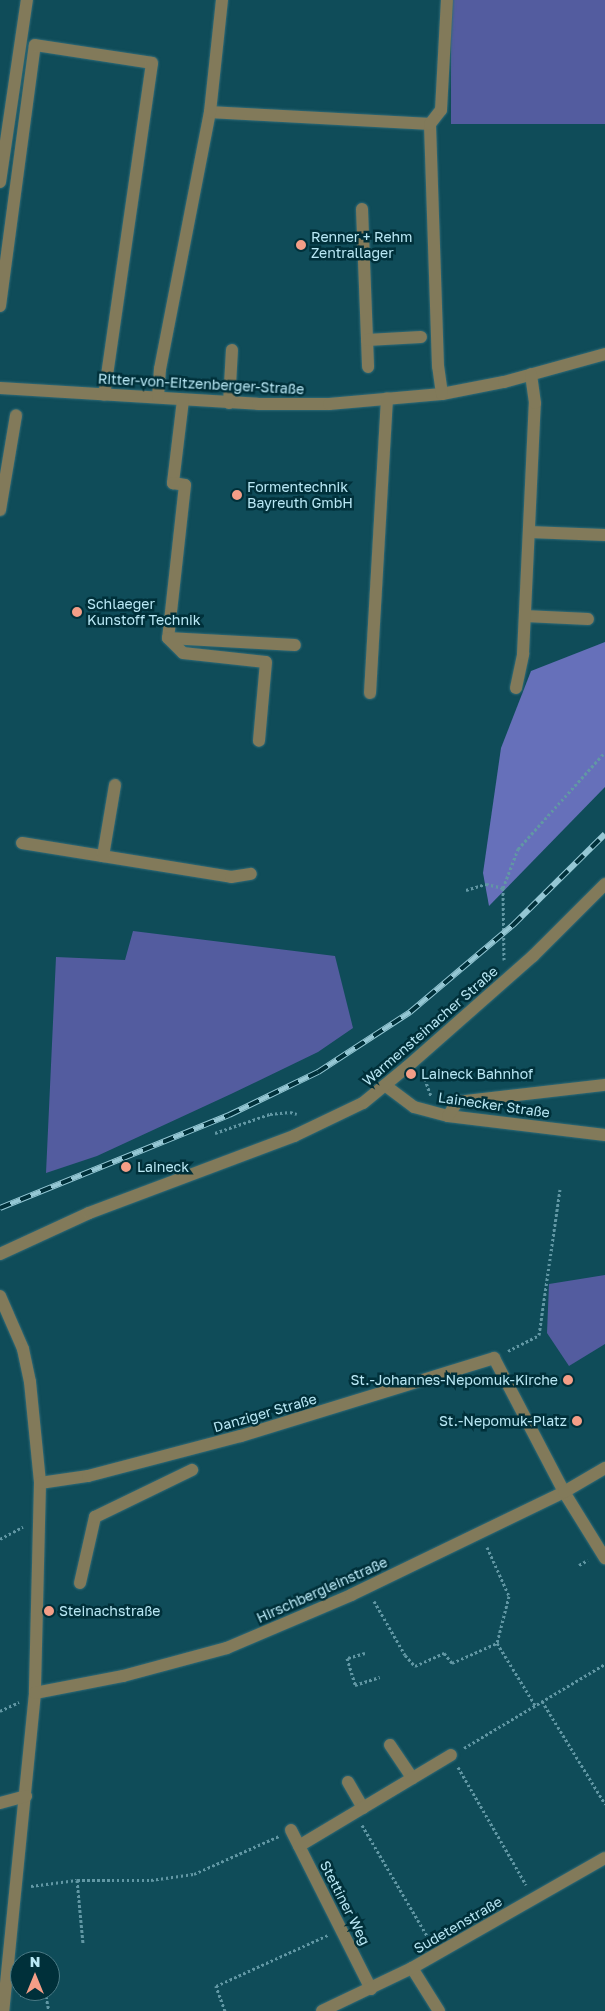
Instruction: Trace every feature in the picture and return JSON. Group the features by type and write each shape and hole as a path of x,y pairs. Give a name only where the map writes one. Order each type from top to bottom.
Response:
{"street":[{"path":"0,182 26,0"},
{"path":"158,397 160,368 210,112 222,0"},
{"path":"442,394 438,366 430,124 441,110 447,0"},
{"path":"0,306 35,45 152,63 104,395"},
{"path":"210,112 430,124"},
{"path":"362,209 368,367"},
{"path":"367,340 421,337"},
{"path":"229,403 232,350"},
{"name":"Ritter-von-Eitzenberger-Straße","path":"0,388 229,403 329,404 442,394 531,374 605,354"},
{"path":"516,688 523,654 536,403 531,374"},
{"path":"370,692 387,398"},
{"path":"168,638 185,485 172,483 183,400"},
{"path":"0,510 16,415"},
{"path":"529,532 605,535"},
{"path":"525,616 588,619"},
{"path":"168,638 296,645"},
{"path":"168,638 183,653 266,662 259,741"},
{"path":"103,856 115,785"},
{"path":"22,843 231,877 251,874"},
{"name":"Warmensteinacher Straße","path":"0,1254 88,1213 294,1136 340,1115 386,1086 599,896 605,884"},
{"path":"448,1116 457,1102 605,1085"},
{"name":"Lainecker Straße","path":"386,1086 414,1107 448,1116 605,1135"},
{"path":"0,1296 23,1349 30,1382 40,1483 35,1693 3,2011"},
{"path":"494,1358 564,1492 605,1558"},
{"name":"Danziger Straße","path":"40,1483 88,1476 241,1436 494,1358"},
{"name":"Hirschbergleinstraße","path":"35,1693 123,1676 227,1648 366,1588 564,1492 605,1468"},
{"path":"80,1583 95,1518 192,1470"},
{"path":"390,1745 412,1778"},
{"path":"299,1846 451,1755"},
{"path":"348,1782 359,1810"},
{"path":"0,1803 26,1796"},
{"name":"Stettiner Weg","path":"291,1830 372,1989"},
{"name":"Sudetenstraße","path":"322,2011 372,1989 412,1968 604,1861"},
{"path":"412,1968 439,2011"}],"path":[{"path":"507,979 501,906 503,888 518,849 605,752"},
{"path":"466,890 486,884 503,888"},
{"path":"414,1061 427,1080 433,1112"},
{"path":"215,1133 270,1114 290,1112 297,1114"},
{"path":"494,1358 539,1335 560,1190"},
{"path":"0,1538 40,1519"},
{"path":"480,1533 509,1596 497,1644 535,1705"},
{"path":"366,1588 405,1655 415,1666 444,1653 452,1663 497,1644"},
{"path":"364,1653 348,1658 355,1685 380,1677"},
{"path":"534,1899 451,1755 605,1664"},
{"path":"542,1701 605,1804"},
{"path":"359,1810 438,1954"},
{"path":"16,1887 77,1880 151,1880 194,1874 291,1830"},
{"path":"77,1880 83,1943"},
{"path":"225,2011 216,1986 342,1929"}],"shaded area":[{"path":"451,0 605,0 605,124 451,124"},
{"path":"605,642 605,787 489,906 483,873 501,748 531,671"},
{"path":"133,931 335,956 353,1028 318,1052 231,1094 97,1156 46,1173 56,957 125,960"},
{"path":"605,1275 605,1344 569,1366 547,1333 549,1284"}],"railway":[{"path":"0,1208 229,1115 318,1072 410,1012 513,925 605,834"}],"place":[{"name":"Renner + Rehm Zentrallager","path":"301,245"},
{"name":"Formentechnik Bayreuth GmbH","path":"237,495"},
{"name":"Schlaeger Kunstoff Technik","path":"77,612"},
{"name":"Laineck Bahnhof","path":"411,1074"},
{"name":"Laineck","path":"126,1167"},
{"name":"St.-Johannes-Nepomuk-Kirche","path":"568,1380"},
{"name":"St.-Nepomuk-Platz","path":"577,1421"},
{"name":"Steinachstraße","path":"49,1611"}]}
